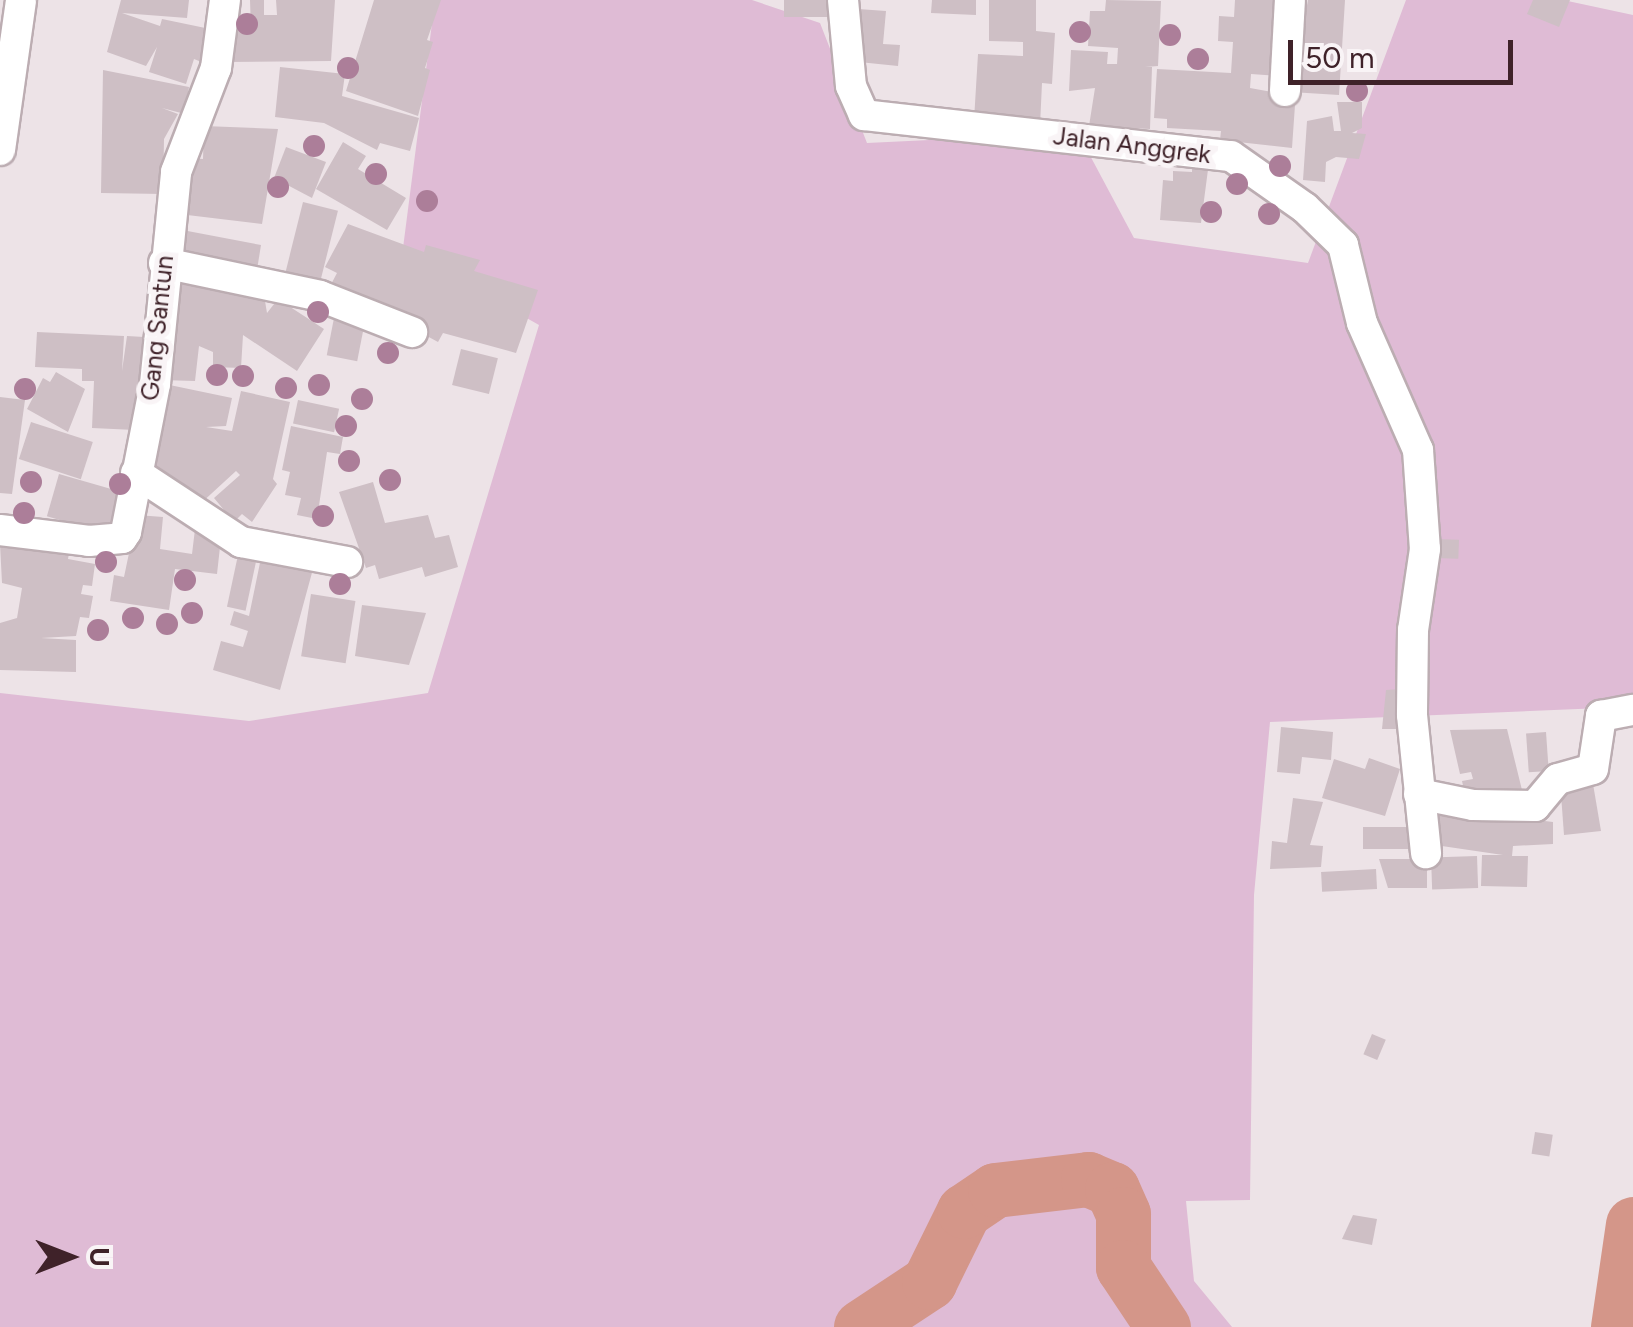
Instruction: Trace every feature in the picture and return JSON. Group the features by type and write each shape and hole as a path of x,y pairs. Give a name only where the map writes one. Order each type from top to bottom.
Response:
{"street":[{"path":"0,150 21,0"},
{"name":"Gang Santun","path":"0,530 77,541 122,538 155,384 176,172 218,62 225,0"},
{"name":"Jalan Anggrek","path":"842,0 851,86 864,114 1231,156 1338,237 1362,323 1418,450 1425,549 1412,686 1419,794"},
{"path":"1285,91 1290,0"},
{"path":"164,263 320,296 412,332"},
{"path":"136,473 241,542 347,562"},
{"path":"1426,853 1419,794 1472,805 1534,806 1558,779 1593,768 1601,716 1633,710"}],"shaded area":[{"path":"435,0 752,0 820,23 867,143 1078,133 1134,238 1308,263 1406,0 1563,0 1633,15 1633,700 1602,708 1270,722 1254,895 1250,1200 1186,1201 1194,1281 1232,1327 0,1327 0,693 249,721 428,693 539,325 403,248"}],"building":[{"path":"121,0 189,0 187,18 122,13 160,26 162,19 215,30 204,63 194,59 186,84 149,72 157,47 146,66 107,52"},
{"path":"250,0 264,0 264,15 277,15 276,0 335,0 331,61 226,62 226,30 251,30"},
{"path":"374,0 441,0 427,40 433,42 425,68 430,70 418,116 346,91"},
{"path":"784,0 831,0 831,17 784,17"},
{"path":"932,0 976,0 976,15 931,13"},
{"path":"989,0 1036,0 1036,31 1055,33 1052,84 1042,83 1040,126 974,120 978,54 1023,56 1023,42 989,41"},
{"path":"1106,0 1161,1 1158,66 1145,67 1152,67 1150,129 1089,126 1095,88 1069,91 1071,50 1108,52 1107,64 1117,64 1118,48 1088,46 1090,11 1105,11"},
{"path":"1235,0 1277,0 1278,76 1251,74 1250,88 1284,94 1283,104 1295,105 1292,148 1220,140 1221,131 1167,128 1167,119 1154,118 1157,69 1231,73 1233,42 1218,41 1219,16 1234,17"},
{"path":"1308,0 1345,0 1339,95 1291,92"},
{"path":"1533,0 1570,0 1559,27 1527,14"},
{"path":"858,9 886,11 883,44 900,45 898,66 859,62"},
{"path":"280,67 345,74 342,96 419,118 410,151 380,143 377,150 324,123 275,117"},
{"path":"103,70 189,87 185,114 162,108 178,114 164,139 163,194 101,193"},
{"path":"1337,102 1362,102 1362,128 1352,133 1366,134 1359,159 1336,157 1326,162 1325,182 1303,180 1307,121 1332,116 1334,131 1341,131"},
{"path":"204,126 278,129 262,224 179,214 191,158 203,159"},
{"path":"343,142 366,156 358,169 406,198 387,230 316,189"},
{"path":"286,147 326,162 312,198 274,178"},
{"path":"1192,162 1209,162 1201,223 1160,220 1163,180 1173,181 1173,171 1192,172"},
{"path":"303,202 338,211 318,290 283,282"},
{"path":"348,224 424,252 426,245 480,260 474,271 538,290 516,353 443,333 438,342 379,310 327,292 337,273 325,267"},
{"path":"177,229 261,245 256,276 172,251"},
{"path":"180,277 206,278 205,289 264,295 267,313 278,299 324,329 297,371 243,335 241,368 213,367 213,352 199,346 195,381 161,380 165,288 180,288"},
{"path":"334,318 364,324 357,361 327,355"},
{"path":"37,332 124,336 122,371 127,336 144,337 143,344 151,344 135,430 92,428 94,381 82,381 82,369 35,367"},
{"path":"461,349 498,358 489,394 452,385"},
{"path":"56,372 85,389 68,432 27,409 43,378 50,382"},
{"path":"160,383 232,398 226,426 206,427 232,431 241,391 290,402 273,479 277,484 252,522 242,514 234,522 214,498 240,475 236,471 199,505 152,478"},
{"path":"0,397 25,400 12,494 0,493"},
{"path":"298,400 339,409 334,432 293,423"},
{"path":"31,422 93,442 81,479 19,459"},
{"path":"291,426 343,437 340,454 327,452 317,519 297,515 301,498 285,495 290,472 282,470"},
{"path":"59,474 122,492 110,534 47,516"},
{"path":"373,482 385,523 428,515 435,538 449,535 458,567 425,577 422,567 379,579 375,565 366,568 339,492"},
{"path":"137,515 163,517 160,549 192,554 196,521 221,538 217,574 175,569 169,610 110,601 114,575 124,577"},
{"path":"1434,539 1459,540 1458,559 1433,558"},
{"path":"0,544 70,548 68,559 95,564 92,586 83,585 81,594 93,596 89,618 80,617 76,636 41,638 76,640 76,672 0,670 0,623 17,618 22,588 2,583"},
{"path":"238,555 257,559 246,611 227,607"},
{"path":"261,558 313,569 280,690 213,670 221,641 243,647 248,631 230,625 234,611 249,616"},
{"path":"311,594 355,601 346,663 301,656"},
{"path":"362,605 426,613 409,665 355,656"},
{"path":"1400,689 1401,729 1382,729 1386,690"},
{"path":"1281,727 1333,732 1331,760 1302,757 1300,774 1277,772"},
{"path":"1507,729 1522,790 1466,799 1462,781 1473,779 1471,772 1460,774 1450,730"},
{"path":"1546,732 1549,771 1529,772 1526,733"},
{"path":"1369,758 1400,769 1385,816 1322,798 1334,759 1365,769"},
{"path":"1592,778 1601,831 1564,835 1560,781"},
{"path":"1293,798 1323,802 1310,845 1323,846 1321,867 1270,869 1272,841 1287,843"},
{"path":"1437,808 1553,822 1553,844 1513,846 1512,856 1528,856 1527,887 1481,886 1482,855 1503,855 1435,845"},
{"path":"1363,827 1418,827 1418,849 1363,849"},
{"path":"1477,856 1478,888 1432,890 1431,858"},
{"path":"1379,859 1427,859 1427,888 1388,888"},
{"path":"1376,869 1377,889 1322,892 1321,872"},
{"path":"1372,1034 1386,1040 1377,1060 1363,1054"},
{"path":"1535,1132 1553,1135 1549,1157 1532,1154"},
{"path":"1353,1215 1377,1219 1372,1245 1342,1239"}],"waterway":[{"path":"861,1327 929,1282 964,1211 995,1190 1088,1179 1112,1189 1123,1214 1123,1267 1163,1327"},
{"path":"1618,1327 1633,1224"}]}
